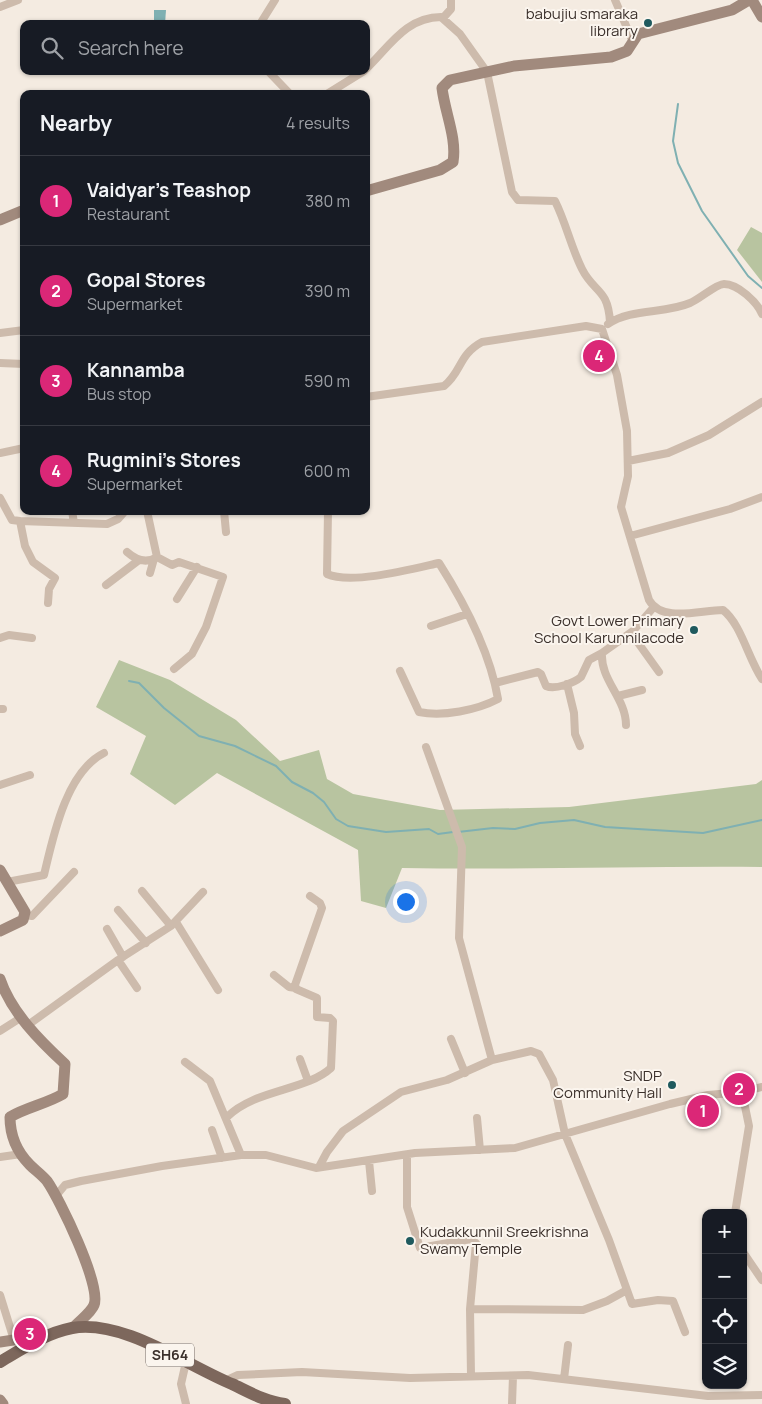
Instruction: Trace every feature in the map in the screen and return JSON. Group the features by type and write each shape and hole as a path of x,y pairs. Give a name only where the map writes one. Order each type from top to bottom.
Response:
{"main road":[{"path":"370,190 440,170 453,162 455,150 444,106 442,88 450,80 514,66 611,57 627,51 638,34 732,10 750,0 762,17"},
{"path":"0,220 20,212"},
{"path":"0,870 24,909 25,915 23,920 0,931"},
{"path":"1,983 40,1041 65,1064 63,1094 22,1110 10,1117 10,1135 21,1154 46,1180 88,1268 94,1305 73,1328"},
{"name":"SH64","path":"0,1362 50,1334 73,1328 98,1328 132,1336 225,1382 274,1403 285,1404"},
{"path":"0,1342 50,1334"},
{"path":"0,1400 3,1404"}],"street":[{"path":"0,7 18,0"},
{"path":"262,20 275,0"},
{"path":"443,18 451,9 451,0"},
{"path":"615,0 633,42"},
{"path":"370,65 410,24 430,17 443,18 460,34 487,72 512,192 518,200 555,200 582,269 590,282 602,291 609,309 610,322"},
{"path":"272,75 286,90"},
{"path":"333,90 357,75"},
{"path":"370,396 444,386 452,380 469,349 482,342 586,326 602,328 610,322 690,304 718,285 724,284 744,293 762,314"},
{"path":"602,328 617,375 626,431 628,476 621,507 649,600 653,608 665,613 723,610 732,617 754,666 762,679"},
{"path":"0,333 20,330"},
{"path":"0,363 20,364"},
{"path":"628,461 668,453 709,435 762,402"},
{"path":"0,453 20,449"},
{"path":"630,536 730,509 762,497"},
{"path":"0,498 12,520 107,524 121,515"},
{"path":"73,515 74,523"},
{"path":"148,515 156,558 150,573"},
{"path":"224,515 226,532"},
{"path":"328,515 326,574 355,577 386,574 439,563 468,614 495,683 498,699 490,703 430,714 420,712 400,671"},
{"path":"20,521 25,546 33,562 54,578 49,590 48,603"},
{"path":"127,552 139,560"},
{"path":"106,585 139,560 156,558 172,564 179,562 221,574 223,579 206,627 192,654 174,669"},
{"path":"177,598 197,567"},
{"path":"495,683 538,672 541,674 546,686 550,688 582,677 589,660 631,633 653,608"},
{"path":"431,626 468,614"},
{"path":"631,633 659,672"},
{"path":"0,638 9,635 32,638"},
{"path":"602,653 609,684 618,696 626,717 626,725"},
{"path":"566,684 574,713 575,734 580,746"},
{"path":"618,696 642,690"},
{"path":"426,746 462,847 459,938 492,1060"},
{"path":"7,882 44,875 64,805 84,768 104,753"},
{"path":"0,785 30,775"},
{"path":"25,915 32,916 74,872"},
{"path":"142,892 174,924 218,990"},
{"path":"0,1031 25,1021 174,924 203,892"},
{"path":"296,988 311,934 322,908 320,903 310,896"},
{"path":"118,910 146,943"},
{"path":"107,929 120,959 137,988"},
{"path":"227,1117 234,1110 256,1099 308,1081 326,1073 331,1068 334,1024 330,1018 317,1017 317,998 296,988 289,987 274,975"},
{"path":"450,1039 465,1072"},
{"path":"319,1167 343,1130 401,1092 448,1080 492,1060 531,1051 539,1054 553,1080 565,1134 609,1240 632,1304 658,1300 673,1301 685,1332"},
{"path":"300,1059 308,1081"},
{"path":"185,1062 210,1081 242,1155"},
{"path":"55,1197 64,1185 81,1181 136,1170 242,1155 266,1155 319,1167 408,1156 415,1153 532,1145 606,1120 708,1095 742,1092 762,1086"},
{"path":"736,1209 749,1126 742,1092"},
{"path":"477,1118 480,1150"},
{"path":"212,1130 222,1158"},
{"path":"0,1158 21,1154"},
{"path":"408,1156 407,1207 420,1248 471,1239 476,1243 470,1309 471,1376"},
{"path":"369,1161 372,1191"},
{"path":"744,1254 762,1280"},
{"path":"470,1309 583,1310 607,1301 626,1290"},
{"path":"0,1295 14,1340"},
{"path":"564,1379 568,1345"},
{"path":"186,1362 181,1384 186,1404"},
{"path":"225,1382 238,1375 302,1372 410,1378 512,1376 564,1379 708,1396 762,1395"},
{"path":"512,1376 512,1404"}],"green space":[{"path":"751,227 762,233 762,282 737,250"},
{"path":"119,660 170,680 236,720 280,761 319,750 327,779 353,794 440,810 569,807 756,784 762,780 762,867 402,868 386,908 361,901 358,850 217,773 175,805 130,774 146,736 96,707"}],"water":[{"path":"154,10 166,10 165,20 154,20"}],"waterway":[{"path":"678,104 673,141 678,163 702,211 748,276 762,288"},
{"path":"129,681 139,683 164,708 199,736 235,746 276,766 292,782 313,793 324,802 336,819 348,826 386,832 429,829 438,834 453,832"},
{"path":"458,832 493,828 515,829 540,823 574,820 605,827 703,833 762,820"}],"place":[{"name":"babujiu smaraka librarry","path":"648,23"},
{"name":"Rugmini's Stores","path":"599,356"},
{"name":"Govt Lower Primary School Karunnilacode","path":"694,630"},
{"name":"SNDP Community Hall","path":"672,1085"},
{"name":"Gopal Stores","path":"739,1089"},
{"name":"Vaidyar's Teashop","path":"703,1111"},
{"name":"Kudakkunnil Sreekrishna Swamy Temple","path":"410,1241"},
{"name":"Kannamba","path":"30,1334"}]}
